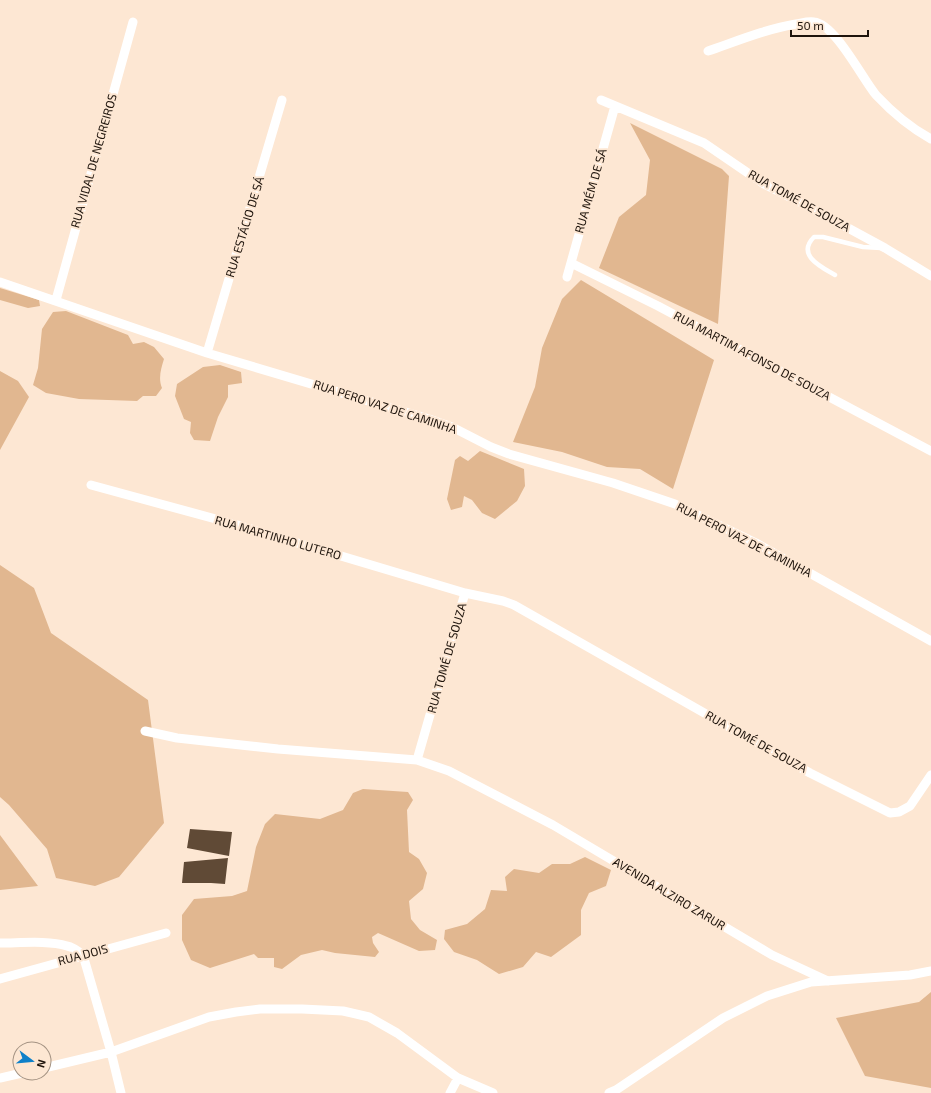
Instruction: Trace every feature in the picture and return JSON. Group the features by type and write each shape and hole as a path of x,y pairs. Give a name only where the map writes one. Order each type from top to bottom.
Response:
{"street":[{"name":"RUA VIDAL DE NEGREIROS","path":"56,300 133,22"},
{"path":"708,51 788,26 816,22 823,25 842,45 876,94 901,118 924,135 931,138"},
{"name":"RUA ESTÁCIO DE SÁ","path":"206,353 282,100"},
{"name":"RUA TOMÉ DE SOUZA","path":"600,100 704,143 764,184 885,248 931,276"},
{"name":"RUA MÉM DE SÁ","path":"568,277 615,106"},
{"name":"RUA MARTIM AFONSO DE SOUZA","path":"571,263 658,306 931,451"},
{"name":"RUA PERO VAZ DE CAMINHA","path":"0,282 56,300 206,353 429,419 452,427 491,447 509,454 613,483 675,504 756,543 931,641"},
{"name":"RUA MARTINHO LUTERO","path":"91,485 234,524 465,593"},
{"name":"RUA TOMÉ DE SOUZA","path":"417,760 465,593 503,601 514,605 810,772 890,813 899,812 910,806 931,775"},
{"path":"145,731 177,738 278,750 417,760"},
{"name":"AVENIDA ALZIRO ZARUR","path":"417,760 449,771 553,825 772,956 828,981 910,976 931,971"},
{"name":"RUA DOIS","path":"0,979 83,955 166,934"},
{"path":"0,943 54,943 76,949 83,955 111,1052 121,1093"},
{"path":"609,1093 642,1073 723,1018 767,996 811,982 828,981"},
{"path":"52,1066 111,1052 209,1017 236,1012 274,1009 343,1010 369,1018 397,1033 458,1078 493,1093"},
{"path":"0,1078 12,1075"},
{"path":"450,1093 458,1078"}],"lane":[{"path":"835,275 817,265 810,257 808,248 814,237 823,237 863,247 885,248"}],"shaded area":[{"path":"630,123 722,169 729,176 718,324 599,268 619,217 646,195 650,160"},
{"path":"581,280 714,360 673,489 640,469 607,467 562,452 513,442 535,387 542,348 562,299"},
{"path":"0,288 39,300 40,306 28,308 0,300"},
{"path":"66,311 128,335 133,344 144,342 154,347 164,359 160,377 162,388 156,396 143,396 137,401 79,399 46,393 33,385 38,368 42,329 53,312"},
{"path":"220,365 241,372 242,383 228,385 228,397 218,417 210,441 194,440 190,433 191,422 184,419 175,396 177,384 203,367"},
{"path":"0,371 18,381 29,397 0,450"},
{"path":"480,451 524,469 525,486 517,501 495,519 482,513 472,500 464,496 462,507 451,510 447,499 455,460 460,456 468,461"},
{"path":"0,565 34,588 51,633 148,700 164,823 119,877 95,886 56,878 47,849 9,805 0,797"},
{"path":"363,789 408,792 413,800 407,810 409,852 419,859 427,873 423,889 409,901 411,919 420,930 437,940 435,950 419,951 378,933 372,937 373,943 379,952 375,957 335,953 322,950 301,955 282,969 274,967 274,958 258,958 254,954 210,968 191,960 182,940 182,915 194,899 232,896 247,891 256,847 265,824 275,814 320,819 343,810 353,793"},
{"path":"0,835 38,886 0,890"},
{"path":"585,857 611,870 606,886 589,893 581,910 581,935 551,957 536,952 523,967 499,974 477,960 454,952 444,939 445,930 467,924 485,909 491,890 507,891 505,877 514,869 539,873 552,864 570,864"},
{"path":"931,992 931,1088 865,1076 836,1018 919,1002"}],"building":[{"path":"190,829 232,832 229,856 187,848"},
{"path":"228,858 225,884 182,883 184,862"}]}
